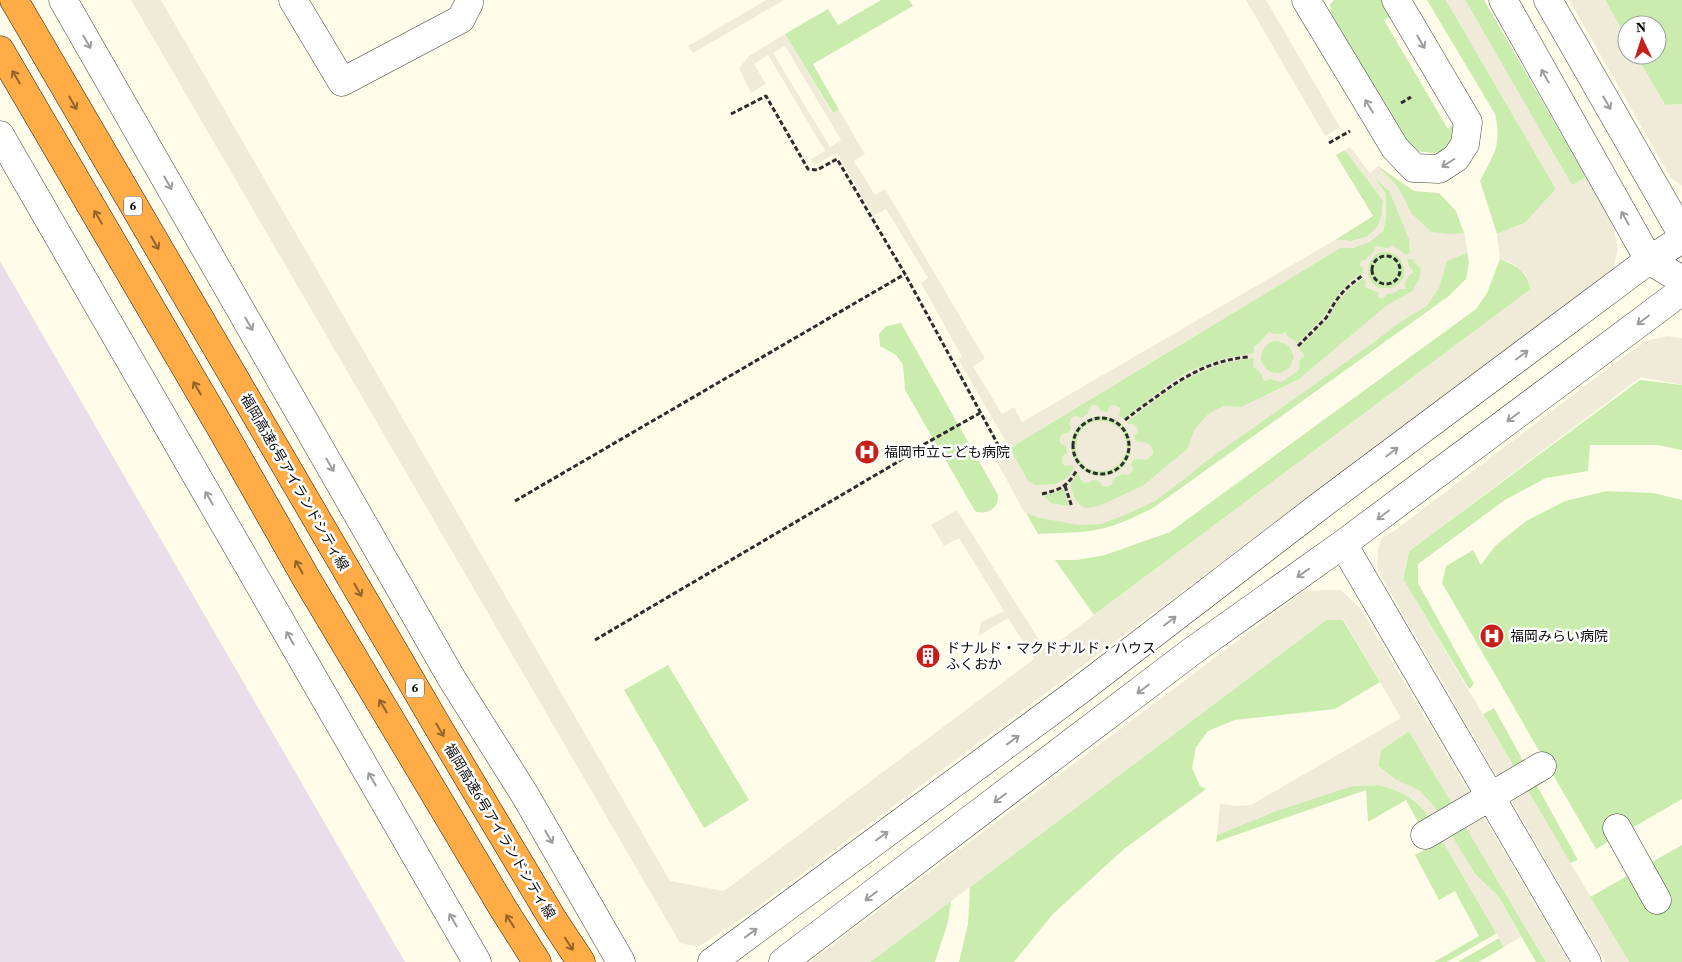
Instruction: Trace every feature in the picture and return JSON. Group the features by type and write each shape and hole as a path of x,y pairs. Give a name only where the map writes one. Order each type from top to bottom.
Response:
{"highway":[{"name":"福岡高速6号アイランドシティ線","path":"14,0 438,727 552,918 581,962"},
{"path":"0,50 222,430 306,578 499,902 537,962"}],"street":[{"path":"63,0 452,679 525,795 621,962"},
{"path":"293,0 342,82 461,19 469,0"},
{"path":"1306,0 1395,148 1414,168 1439,169 1456,158 1465,144 1468,122 1396,0"},
{"path":"1322,29 1323,0"},
{"path":"1503,0 1649,260 1682,280"},
{"path":"1548,0 1682,234"},
{"path":"0,135 477,962"},
{"path":"712,962 1072,696 1325,502 1649,260 1682,239"},
{"path":"783,962 1191,652 1343,544 1682,290"},
{"path":"1343,544 1587,962"},
{"path":"1425,835 1542,766"},
{"path":"1617,828 1657,900"}],"path":[{"path":"731,114 766,96 808,169 817,170 837,159 904,274 1002,452"},
{"path":"1389,257 1397,262 1400,271 1396,280 1392,283 1383,284 1374,279 1372,270 1376,261 1380,258 1389,257"},
{"path":"515,501 904,274"},
{"path":"1298,346 1326,318 1342,292 1363,276"},
{"path":"1125,420 1178,380 1191,373 1227,360 1248,357"},
{"path":"595,640 896,463 921,446 980,413"},
{"path":"1094,419 1109,419 1118,424 1125,431 1129,445 1123,464 1115,471 1106,474 1096,474 1086,470 1079,463 1073,450 1078,430 1085,423 1094,419"},
{"path":"1042,494 1057,490 1068,484 1076,470"},
{"path":"1065,486 1072,506"}],"shaded area":[{"path":"131,0 161,0 670,881 724,891 1034,659 1008,618 978,636 981,622 1004,611 959,538 944,546 931,525 957,510 1046,651 1531,289 1525,274 1514,264 1500,259 1497,234 1525,223 1556,189 1446,0 1465,0 1572,185 1586,177 1598,194 1614,228 1618,250 1612,272 744,917 698,947 680,943"},
{"path":"766,0 784,0 693,53 688,46"},
{"path":"1246,0 1266,0 1340,127 1325,136"},
{"path":"1569,0 1605,0 1617,21 1617,65 1642,65 1665,105 1682,104 1682,186 1671,178"},
{"path":"785,34 832,113 839,110 865,154 854,161 875,195 885,189 985,359 973,366 1002,414 1014,407 1022,422 1335,240 1352,241 1367,237 1377,227 1382,215 1383,200 1345,150 1350,147 1370,173 1378,166 1398,187 1412,214 1432,232 1464,233 1467,253 1447,261 1439,288 1427,306 1399,323 1205,462 1155,501 1101,524 1080,525 1040,518 1024,512 994,456 1009,447 958,359 962,357 921,283 928,278 886,209 873,216 837,153 814,165 811,159 825,151 768,55 754,64 766,84 751,93 739,68 749,56","holes":["785,46 841,140 830,147 773,53","1373,177 1389,191 1409,239 1410,252 1406,255 1392,245 1388,248 1375,246 1374,251 1360,263 1363,273 1352,279 1333,301 1324,316 1297,344 1296,341 1288,337 1286,332 1281,334 1269,332 1254,346 1254,353 1225,358 1189,371 1170,383 1124,419 1119,416 1120,408 1114,405 1110,406 1107,412 1101,411 1097,405 1092,405 1088,410 1088,414 1081,418 1072,417 1069,423 1071,428 1068,433 1062,434 1059,440 1061,444 1066,446 1067,453 1062,457 1062,463 1065,466 1072,465 1074,468 1068,477 1055,484 1035,485 1028,481 1010,448 1340,248 1353,248 1370,242 1383,231 1386,218 1386,194","1381,252 1394,254 1400,258 1404,267 1404,277 1392,288 1379,288 1373,284 1368,276 1369,263 1375,255","1407,259 1412,259 1421,269 1419,280 1412,291 1386,306 1299,379 1241,407 1223,406 1207,415 1195,429 1187,449 1144,485 1099,506 1086,508 1081,506 1075,499 1070,485 1078,472 1079,477 1084,483 1092,480 1099,481 1102,486 1108,487 1112,484 1113,479 1122,474 1128,475 1132,472 1131,464 1134,459 1147,460 1151,456 1153,453 1152,447 1147,443 1136,441 1134,436 1138,432 1137,427 1127,422 1166,392 1186,379 1208,369 1228,362 1254,358 1253,367 1257,369 1263,379 1266,381 1269,379 1282,382 1299,370 1300,359 1304,357 1299,348 1328,319 1337,303 1351,287 1364,278 1366,282 1365,287 1379,293 1378,297 1383,299 1386,294 1406,288 1405,283 1409,275 1413,273 1413,270 1409,267","1276,341 1289,346 1294,357 1290,368 1280,373 1271,372 1266,369 1261,361 1264,348 1270,342","1104,416 1115,419 1124,426 1129,435 1131,446 1130,456 1125,465 1116,473 1101,476 1090,474 1081,469 1072,455 1071,445 1073,434 1079,425 1093,417","1064,489 1069,506 1051,503 1044,496"]},
{"path":"0,261 405,962 0,962"},
{"path":"1667,336 1682,338 1682,385 1641,377 1409,551 1403,579 1629,962 1605,962 1383,580 1377,567 1378,549 1382,538 1394,531 1627,354 1646,341"},
{"path":"1099,421 1117,426 1123,433 1126,441 1127,450 1121,462 1110,470 1105,471 1087,468 1078,458 1076,449 1078,436 1083,428 1090,423"},
{"path":"1341,590 1361,609 1569,962 1546,962 1409,731 1381,750 1378,766 1396,780 1420,791 1435,807 1475,874 1498,896 1521,937 1504,947 1425,811 1413,799 1392,789 1379,785 1352,786 1273,812 1217,835 1220,804 1251,805 1401,718 1344,620 1326,620 870,962 810,962 1304,591"}],"green space":[{"path":"881,0 909,0 913,6 813,64 839,110 833,113 785,34 828,9 838,25"},
{"path":"1334,0 1384,0 1393,16 1384,20 1448,129 1456,122 1450,149 1434,153 1413,151 1334,28 1330,4"},
{"path":"1427,0 1446,0 1556,189 1525,223 1497,234 1480,181 1493,156 1497,142 1498,134 1495,114"},
{"path":"1465,0 1484,0 1586,177 1572,186"},
{"path":"1605,0 1682,0 1682,104 1665,105 1642,65 1667,65 1667,15 1617,15 1617,21"},
{"path":"1345,150 1383,200 1382,215 1377,228 1367,237 1352,241 1335,240 1373,216 1336,155"},
{"path":"1378,166 1414,191 1439,193 1456,211 1464,233 1469,263 1466,279 1449,296 1153,508 1128,520 1101,529 1038,534 994,456 1340,248 1353,248 1383,231 1386,218 1386,194 1371,174"},
{"path":"1500,259 1520,270 1526,277 1531,289 1094,615 1055,560 1077,560 1105,555 1170,532 1476,309 1487,293"},
{"path":"901,323 998,495 997,504 988,512 975,511 905,390 903,365 896,355 880,346 879,334 886,326"},
{"path":"1640,380 1682,385 1682,450 1657,445 1590,445 1588,471 1546,478 1505,500 1418,564 1418,583 1474,684 1469,689 1403,579 1409,551"},
{"path":"1607,491 1654,493 1682,500 1682,799 1596,849 1442,583 1446,566 1473,550 1481,565 1495,546 1526,521 1565,501"},
{"path":"1326,620 1343,620 1380,682 1335,709 1235,720 1208,731 1196,747 1192,768 1200,786 1206,789 1124,849 1053,914 1014,962 959,962 968,924 970,887"},
{"path":"668,665 749,800 704,828 624,690"},
{"path":"1494,708 1578,860 1570,863 1483,714"},
{"path":"1409,731 1546,962 1536,962 1498,896 1475,874 1420,791 1396,780 1378,766 1381,750"},
{"path":"1379,785 1404,794 1425,811 1497,933 1447,962 1434,962 1479,936 1455,891 1439,900 1415,855 1431,846 1406,800 1368,822 1366,790 1216,842 1217,835 1273,812 1352,786"},
{"path":"1682,845 1682,962 1629,962 1590,897"},
{"path":"951,901 948,922 935,962 870,962"},
{"path":"1499,938 1504,947 1479,962 1458,962"}],"place":[{"name":"福岡市立こども病院","path":"867,452"},
{"name":"福岡みらい病院","path":"1492,636"},
{"name":"ドナルド・マクドナルド・ハウス ふくおか","path":"928,656"}]}
